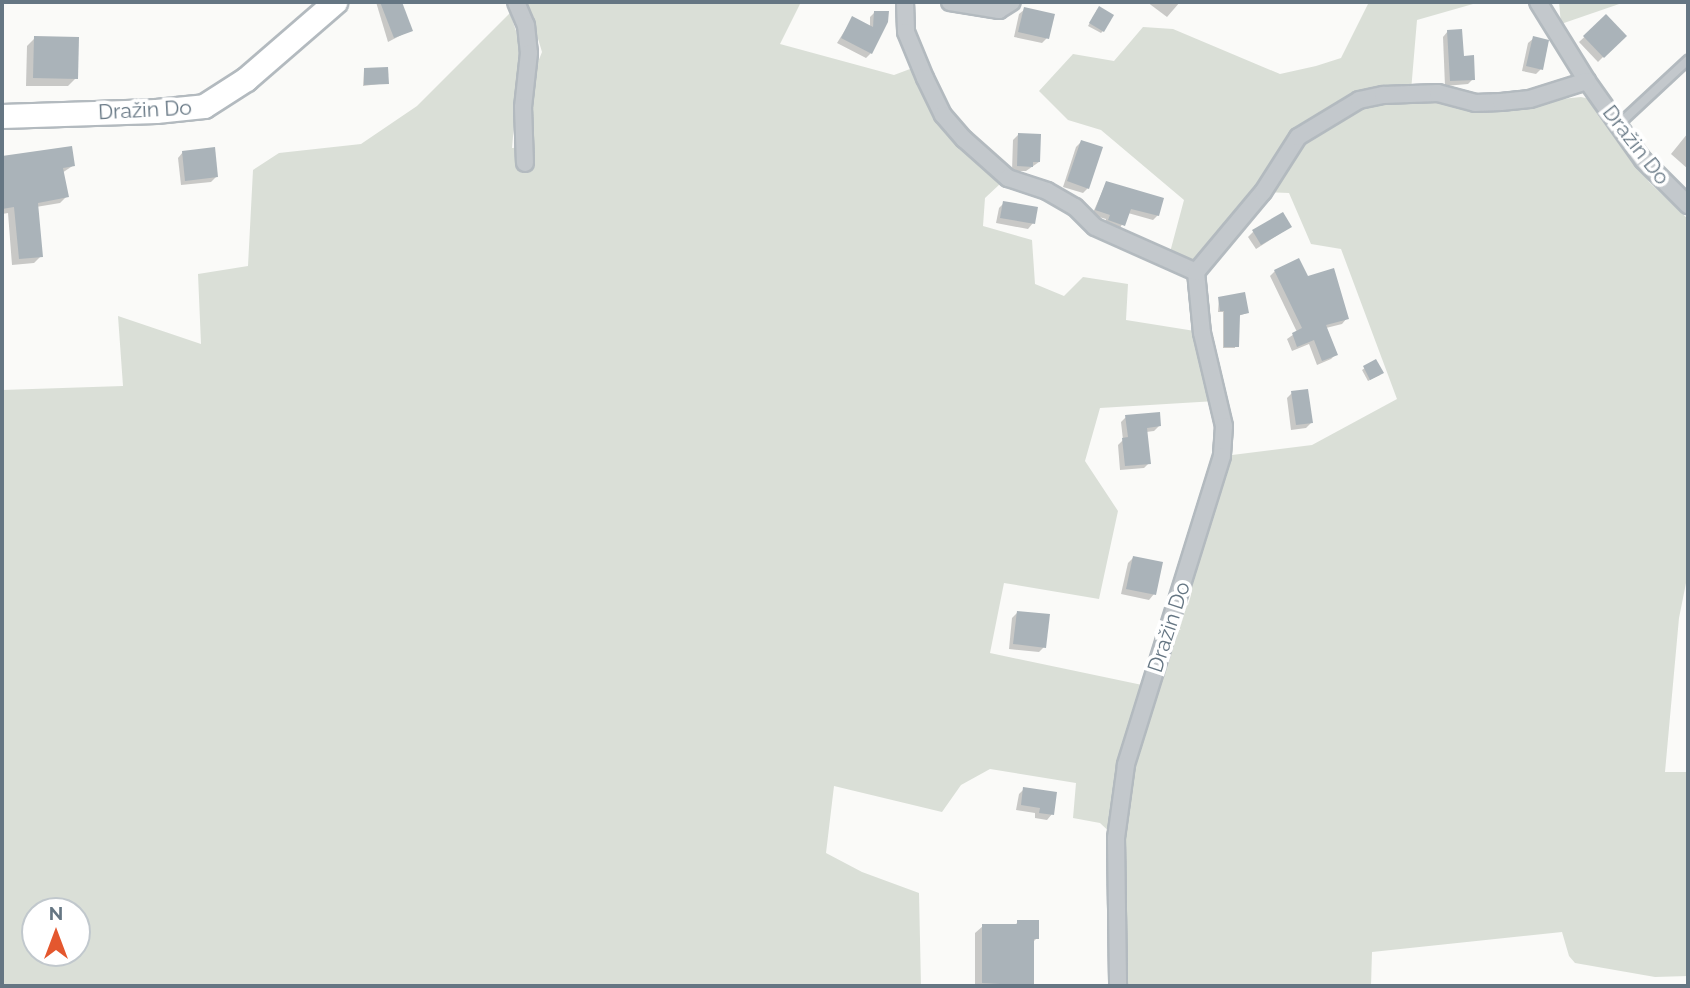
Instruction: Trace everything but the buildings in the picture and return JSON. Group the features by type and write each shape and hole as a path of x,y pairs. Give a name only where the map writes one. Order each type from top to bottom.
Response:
{"street":[{"name":"Dražin Do","path":"2,116 156,111 204,106 246,79 335,2"},
{"path":"516,2 526,25 529,52 523,107 525,163"},
{"path":"905,2 906,32 925,78 943,115 964,139 1008,177 1047,191 1074,207 1096,228 1196,272 1264,192 1276,167 1298,137 1359,100 1384,95 1438,93 1475,103 1501,102 1530,99 1587,81"},
{"path":"950,2 999,10 1012,2"},
{"name":"Dražin Do","path":"1538,2 1587,81 1643,160 1688,205"},
{"name":"Dražin Do","path":"1118,986 1116,838 1126,765 1222,456 1224,426 1202,332 1196,272"}],"lane":[{"path":"1618,125 1688,60"}],"shaded area":[{"path":"527,2 801,2 780,44 894,75 918,66 1000,184 985,198 983,226 1032,240 1035,284 1064,296 1083,277 1128,284 1126,320 1201,332 1216,401 1100,408 1085,461 1118,511 1099,599 1004,583 990,653 1147,686 1114,836 1100,823 1073,818 1076,783 990,769 961,785 942,812 834,786 826,853 862,872 919,893 921,986 2,986 2,390 123,386 118,316 201,344 198,274 248,266 253,170 279,153 361,144 417,106 510,13 520,56 512,148 533,147 531,133 536,67 542,52"},
{"path":"1369,2 1480,2 1417,20 1411,91 1383,92 1296,136 1196,269 1169,256 1184,200 1101,130 1068,120 1039,91 1073,54 1114,61 1143,27 1173,29 1280,74 1316,66 1341,58"},
{"path":"1559,2 1625,2 1561,24"},
{"path":"1384,97 1532,102 1581,97 1594,100 1649,182 1688,219 1688,573 1679,618 1665,772 1688,772 1688,976 1655,977 1575,963 1569,956 1562,932 1372,952 1371,986 1121,986 1120,839 1127,786 1181,609 1188,605 1191,595 1193,573 1224,456 1312,445 1397,399 1341,249 1311,244 1289,193 1266,192 1299,138 1329,120"}]}
